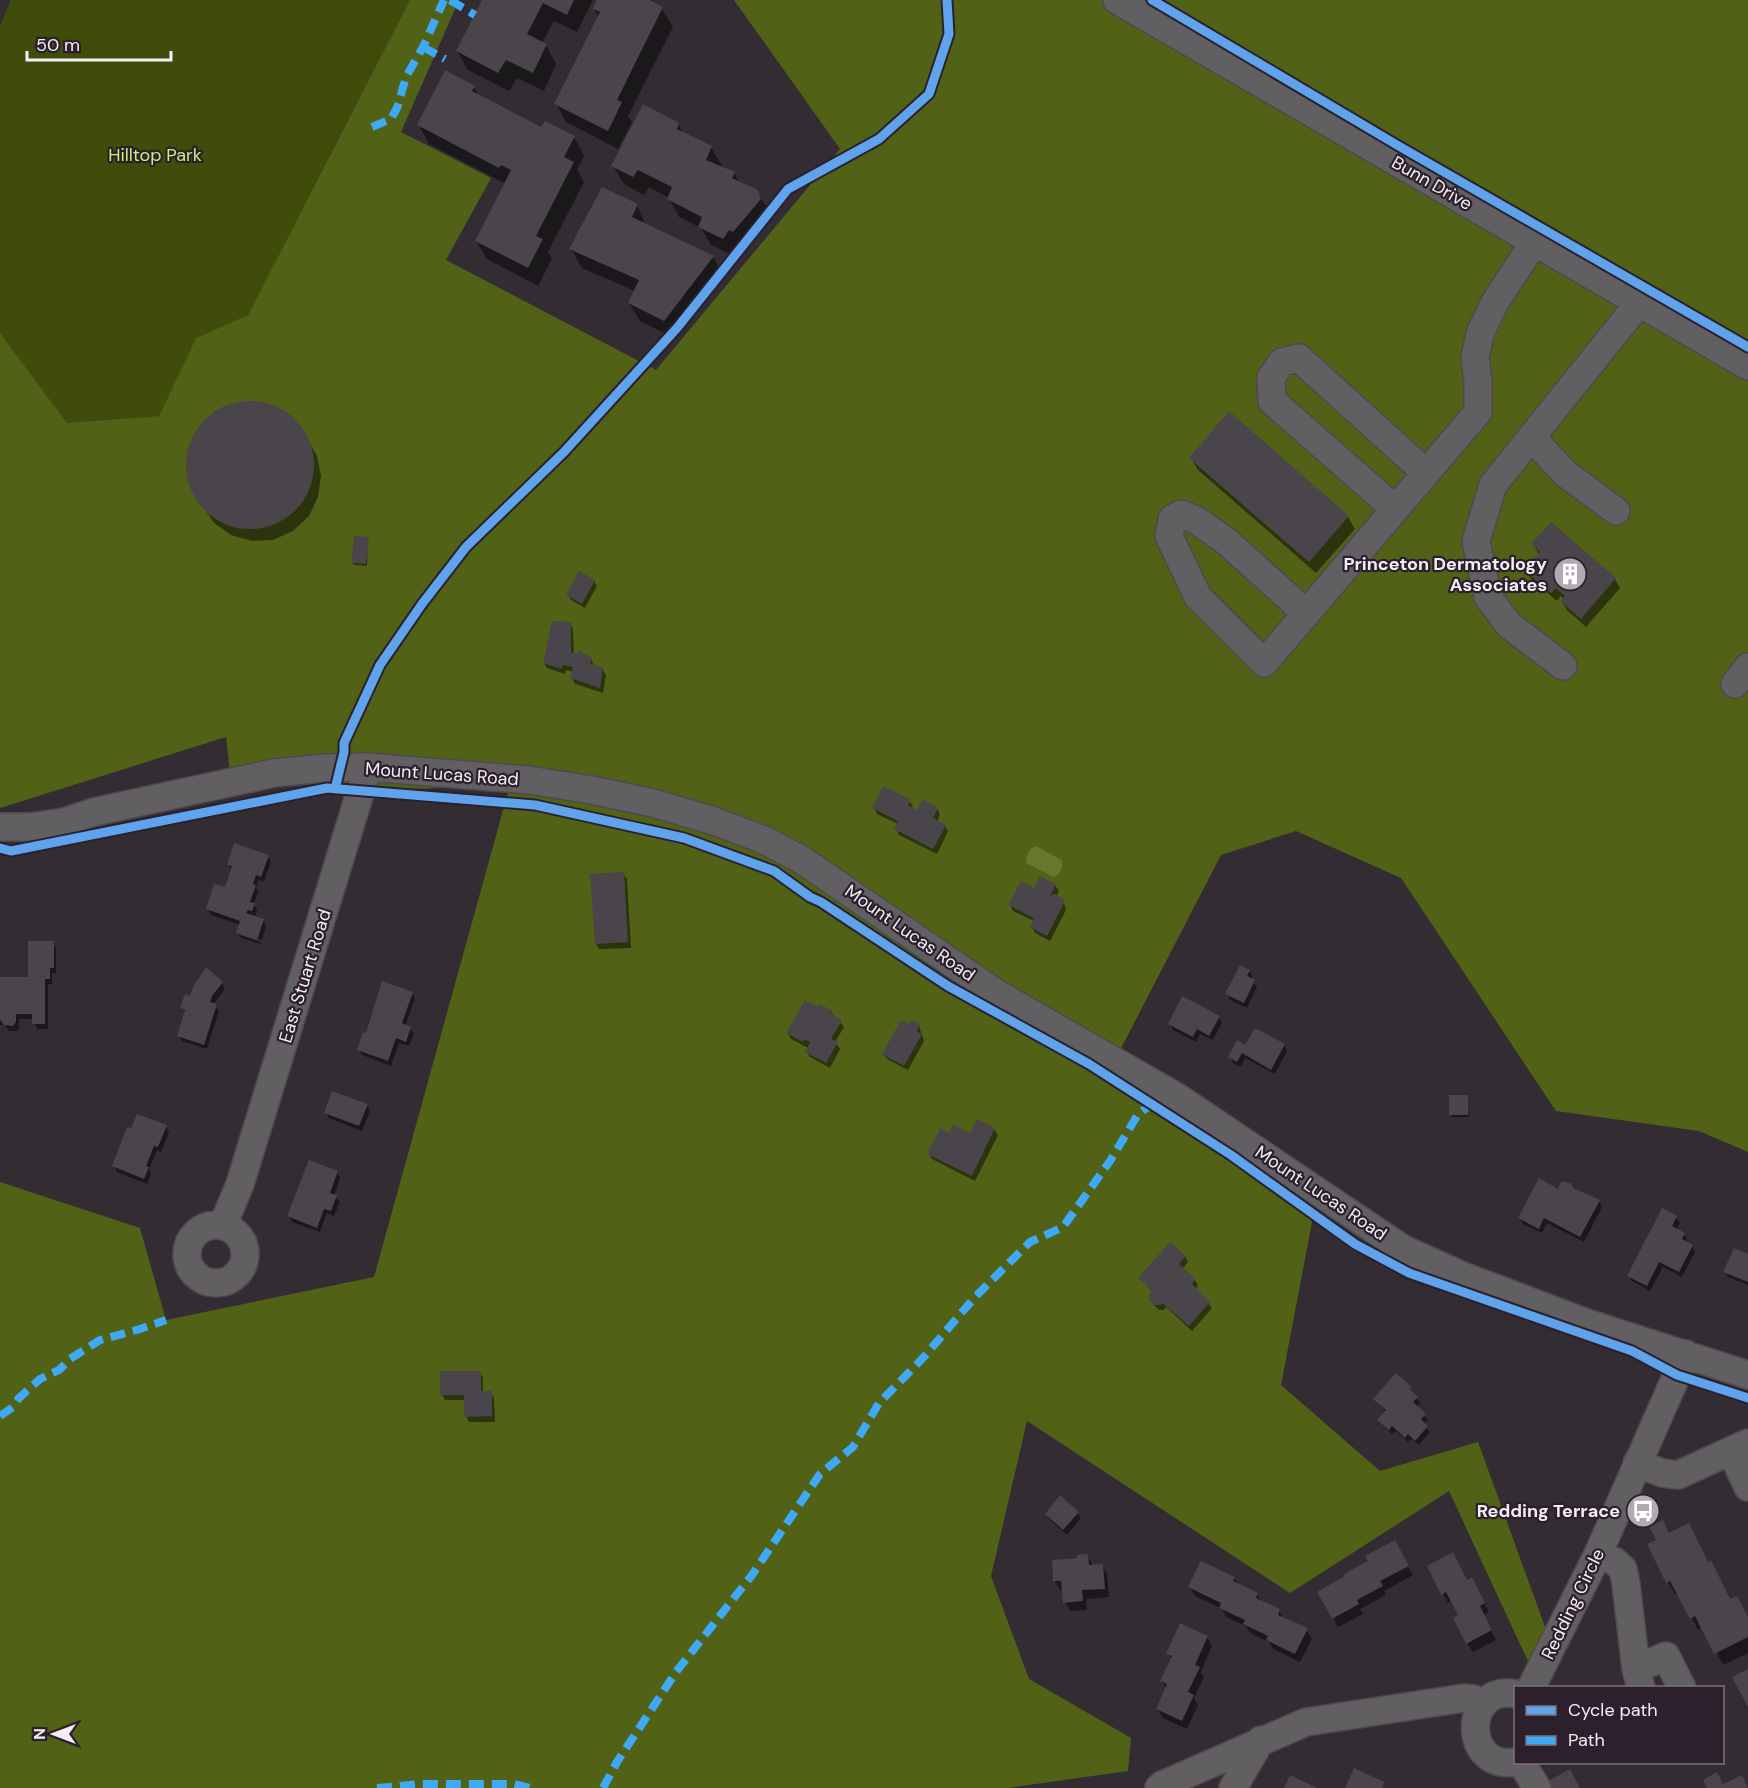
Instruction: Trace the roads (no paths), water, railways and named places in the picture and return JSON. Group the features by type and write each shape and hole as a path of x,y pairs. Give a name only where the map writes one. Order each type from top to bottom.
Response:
{"street":[{"name":"Bunn Drive","path":"1117,0 1748,366"},
{"path":"1306,613 1226,541 1182,514 1172,519 1169,536 1198,597 1263,663 1306,613 1395,509 1426,473 1478,412 1475,358 1480,334 1494,304 1534,242"},
{"path":"1563,666 1509,625 1488,597 1476,541 1493,485 1639,303"},
{"path":"1395,509 1272,401 1271,378 1282,362 1299,358 1426,473"},
{"path":"1531,437 1566,474 1616,512"},
{"name":"Mount Lucas Road","path":"0,827 31,827 64,822 94,812 274,773 324,768 368,767 529,780 653,803 693,815 764,840 802,860 996,993 1177,1097 1403,1249 1463,1276 1587,1323 1748,1375"},
{"name":"East Stuart Road","path":"223,1224 240,1184 368,767"},
{"name":"Redding Circle","path":"1532,1686 1598,1554 1686,1354"},
{"path":"1637,1464 1662,1473 1678,1475 1740,1447 1748,1487"},
{"path":"1598,1554 1614,1561 1623,1569 1638,1678"},
{"path":"1638,1678 1666,1656 1681,1686"},
{"path":"1514,1695 1500,1694 1483,1704 1474,1723 1475,1735 1480,1747 1493,1759 1514,1762"},
{"path":"1158,1788 1261,1740 1306,1722 1464,1698 1474,1699 1483,1704"},
{"path":"1233,1788 1261,1740"},
{"path":"1522,1764 1537,1788"}],"place":[{"name":"Princeton Dermatology Associates","path":"1570,574"},
{"name":"Redding Terrace","path":"1643,1511"}],"park label":[{"name":"Hilltop Park","path":"155,155"}]}
